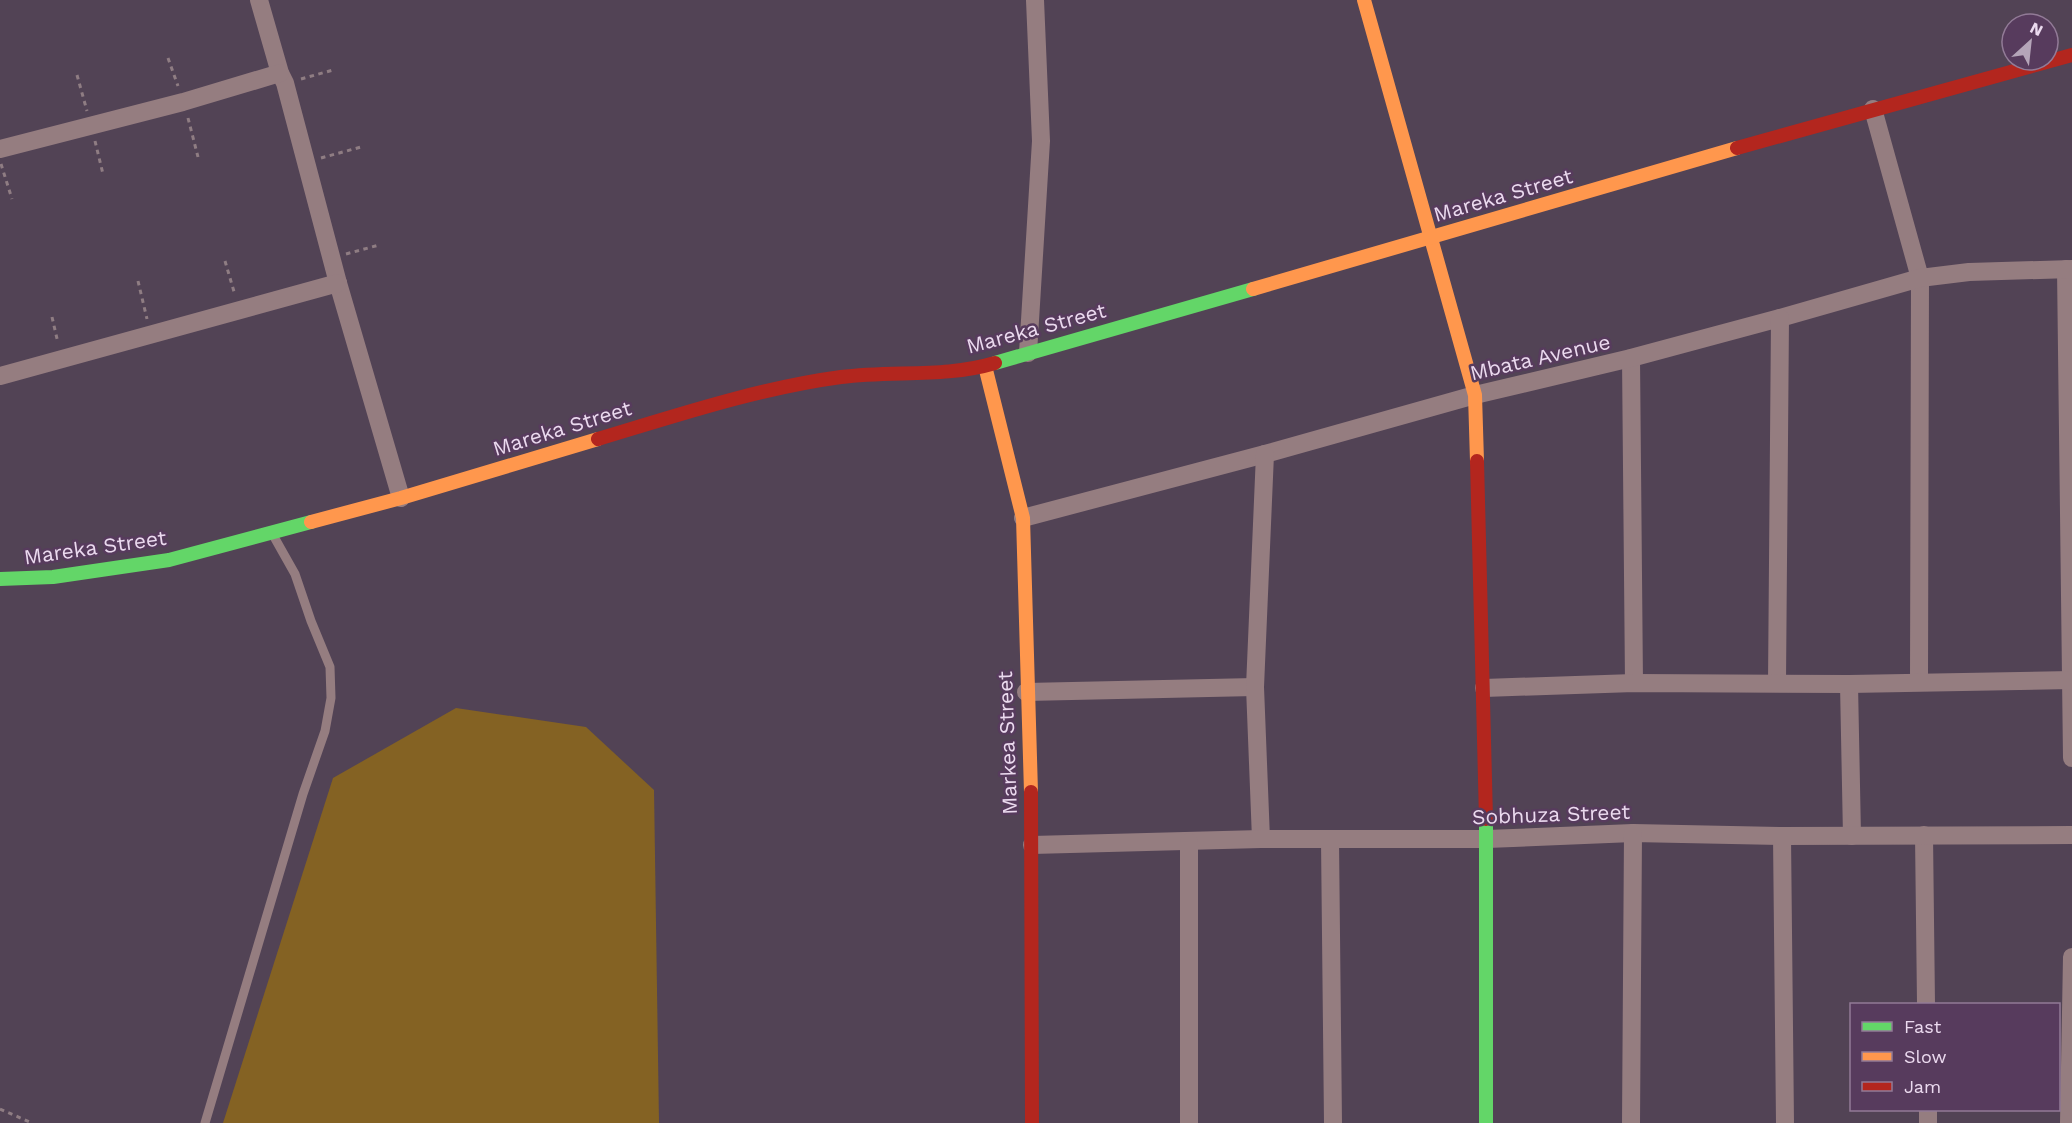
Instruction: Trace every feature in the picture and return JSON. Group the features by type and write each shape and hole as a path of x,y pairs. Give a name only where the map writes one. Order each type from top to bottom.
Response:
{"main road":[{"path":"1364,0 1475,395 1487,839 1486,1123"},
{"name":"Mareka Street","path":"0,579 53,577 169,560 401,498 756,394 842,377 936,373 985,366 1873,109 2072,56"},
{"name":"Markea Street","path":"985,366 1023,518 1032,845 1032,1123"}],"street":[{"path":"259,0 401,498"},
{"path":"1028,353 1041,141 1035,0"},
{"path":"0,149 282,78"},
{"path":"1873,109 1920,278 1919,681"},
{"path":"2069,269 2072,759"},
{"name":"Mbata Avenue","path":"1023,518 1475,395 1631,358 1920,278 1969,272 2069,269"},
{"path":"0,376 338,283"},
{"path":"1777,682 1780,318"},
{"path":"1631,358 1634,683"},
{"path":"1261,839 1255,687 1264,454"},
{"path":"1484,688 1634,683 1849,684 2071,680"},
{"path":"1849,684 1852,836"},
{"path":"1026,692 1255,687"},
{"path":"1630,1123 1633,833"},
{"name":"Sobhuza Street","path":"1032,845 1261,839 1487,839 1633,833 1782,836 2072,835"},
{"path":"1924,835 1926,1003"},
{"path":"1782,836 1785,1123"},
{"path":"1330,840 1333,1123"},
{"path":"1189,842 1189,1123"},
{"path":"2069,1123 2072,957"}],"lane":[{"path":"205,1123 303,794 325,730 331,698 330,667 295,574 272,531"}],"path":[{"path":"282,78 333,70"},
{"path":"307,162 361,147"},
{"path":"0,161 12,199"},
{"path":"332,258 379,245"},
{"path":"225,261 240,311"},
{"path":"138,281 151,335"},
{"path":"52,317 62,359"},
{"path":"0,1110 32,1123"}],"shaded area":[{"path":"456,708 586,727 654,790 659,1123 223,1123 333,778"}],"traffic: fast":[{"path":"995,363 1253,289"},
{"path":"0,579 53,577 169,560 311,522"},
{"path":"1486,819 1486,1123"}],"traffic: slow":[{"path":"1364,0 1475,395 1477,461"},
{"path":"1253,289 1737,148"},
{"path":"985,366 1023,518 1031,792"},
{"path":"311,522 401,498 598,439"}],"traffic: jam":[{"path":"1737,148 2072,55"},
{"path":"598,439 719,403 810,382 860,375 957,371 995,363"},
{"path":"1477,461 1486,819"},
{"path":"1031,792 1032,1123"}]}
